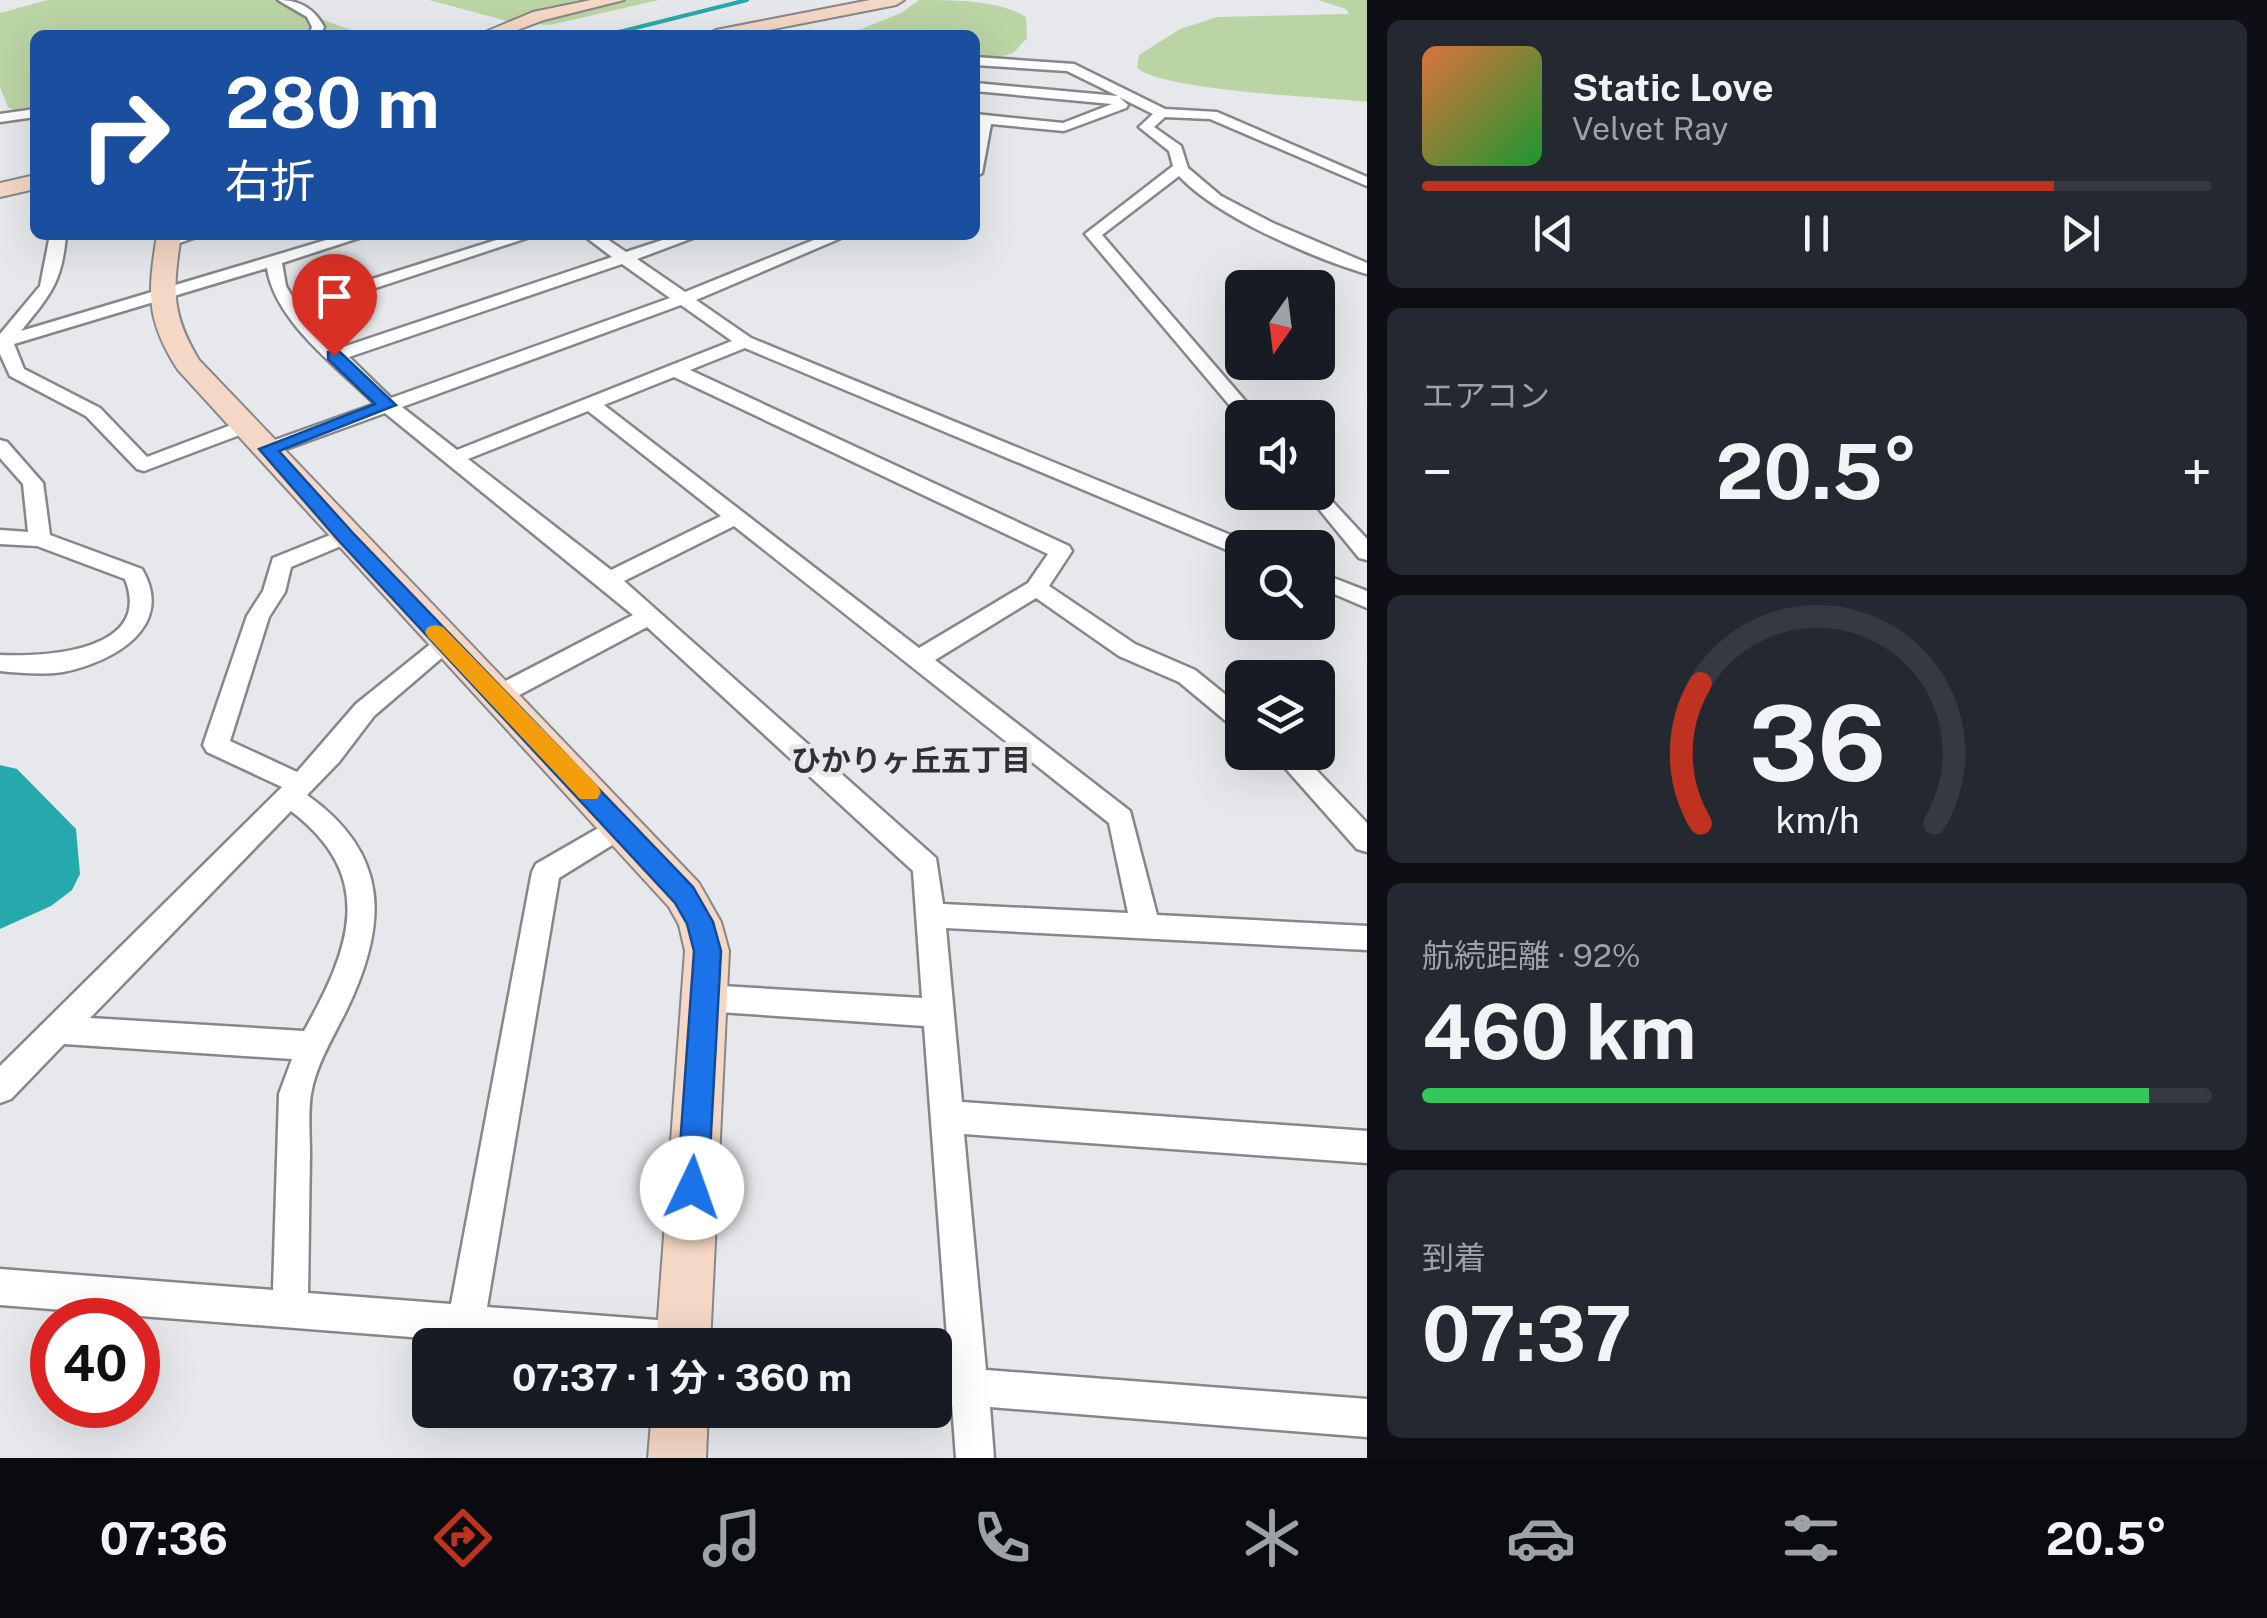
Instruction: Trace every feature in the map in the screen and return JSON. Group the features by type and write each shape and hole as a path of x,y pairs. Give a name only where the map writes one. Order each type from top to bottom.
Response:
{"street":[{"path":"284,0 312,15 317,30"},
{"path":"501,30 539,16 616,0"},
{"path":"742,30 896,0"},
{"path":"539,16 564,30"},
{"path":"980,61 1070,68 1162,113 1212,116 1367,182"},
{"path":"996,88 1002,62"},
{"path":"980,86 1114,99 1121,105 1064,127 980,119"},
{"path":"1162,113 1146,127 1176,149 1180,168 1218,200 1367,269"},
{"path":"0,118 30,114"},
{"path":"1180,168 1093,234 1235,400"},
{"path":"0,190 30,183"},
{"path":"2,342 46,294 56,268 58,240"},
{"path":"176,240 158,296 169,333 188,364 684,895 700,922 707,951 684,1328"},
{"path":"2,342 343,240"},
{"path":"291,310 512,240"},
{"path":"598,240 745,342 1225,541"},
{"path":"334,356 678,240"},
{"path":"2,342 16,372 93,412 144,465 387,405 683,298 828,240"},
{"path":"274,260 278,286 291,310 334,356 387,405 609,580 926,866 975,1458"},
{"path":"454,458 745,342"},
{"path":"676,371 1061,551 1036,588 917,660"},
{"path":"592,404 1122,818 1145,927"},
{"path":"0,446 33,484 40,539"},
{"path":"1330,510 1367,553"},
{"path":"609,580 736,518"},
{"path":"290,1307 295,1094 312,1046 356,954 356,869 345,846 294,790 216,745 258,616 274,592 281,563 345,536"},
{"path":"0,537 40,539 134,574 142,588 143,611 114,642 80,658 37,665 0,663"},
{"path":"1335,586 1367,600"},
{"path":"1036,588 1127,650 1187,676 1225,706"},
{"path":"499,695 648,617"},
{"path":"0,1088 330,756 365,710 446,644"},
{"path":"1299,770 1367,840"},
{"path":"466,1322 546,872 620,826"},
{"path":"930,915 1367,938"},
{"path":"704,998 936,1012"},
{"path":"60,1030 312,1046"},
{"path":"947,1117 1367,1147"},
{"path":"0,1287 531,1328"},
{"path":"970,1387 1367,1418"},
{"path":"677,1458 679,1428"}],"green space":[{"path":"48,0 287,0 310,15 351,30 30,30 30,114 8,107 0,87 0,13"},
{"path":"429,0 659,0 550,25 511,22"},
{"path":"919,0 1003,7 1026,17 1027,38 1013,53 980,63 980,30 858,30 901,13"},
{"path":"1318,0 1367,0 1367,102 1210,88 1153,76 1137,68 1139,55 1180,29 1217,17 1349,14 1346,9"}],"water":[{"path":"0,765 17,769 76,829 80,874 72,890 51,906 0,929"}],"waterway":[{"path":"627,30 747,0"}],"slow traffic":[{"path":"435,632 589,792"}],"district":[{"name":"ひかりヶ丘五丁目","path":"911,760"}],"route":[{"path":"334,356 387,405 268,449 345,536 684,895 700,922 707,951 692,1188"}]}
